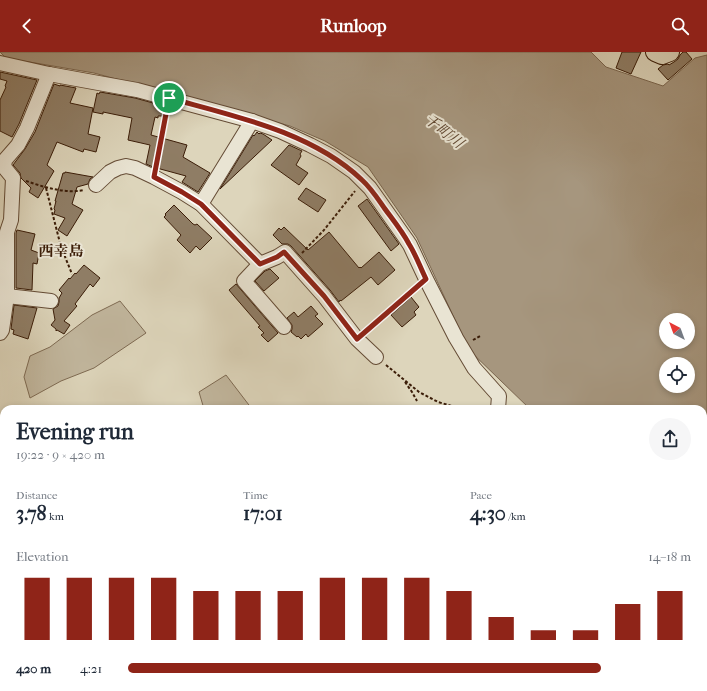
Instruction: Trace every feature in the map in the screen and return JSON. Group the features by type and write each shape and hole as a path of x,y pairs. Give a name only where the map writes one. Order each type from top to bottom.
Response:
{"main road":[{"path":"655,52 662,55 670,52"}],"street":[{"path":"0,63 49,74 137,90 252,120 292,136 331,156 363,180 406,239 456,338 474,368 499,396 498,405"},
{"path":"0,333 2,330 7,296 8,232 11,220 13,178 2,166 5,160 18,145 27,128 49,74"},
{"path":"201,204 252,120"},
{"path":"96,185 110,172 126,166 135,168 154,177 201,204 260,264"},
{"path":"284,327 244,281 260,264 277,257 284,252 324,296 357,339 376,357"},
{"path":"7,296 51,301"}],"path":[{"path":"154,177 169,98"},
{"path":"13,178 46,188 75,192 90,189 96,185"},
{"path":"293,262 324,230 363,180"},
{"path":"46,188 60,247 72,274"},
{"path":"357,339 426,279"},
{"path":"376,357 419,392 438,402 448,405"},
{"path":"403,379 417,401"}],"shaded area":[{"path":"120,301 146,333 94,368 61,381 30,398 24,377 30,356 50,347 92,315"},
{"path":"226,375 249,405 203,405 199,392"}],"water":[{"name":"千町川","path":"0,52 591,52 606,67 663,86 695,58 707,55 707,405 526,405 469,350 417,238 368,167 325,141 290,126 94,73 6,58"}],"building":[{"path":"622,52 641,52 631,74 616,68"},
{"path":"683,52 686,52 692,59 668,80 658,69 663,65 669,65 674,62"},
{"path":"0,72 37,80 12,137 0,131 0,100 7,81 0,79"},
{"path":"54,84 76,88 70,103 93,108 88,134 100,137 96,152 84,149 83,152 57,142 47,165 54,171 38,198 29,192 31,188 21,178 20,173 13,165 35,132"},
{"path":"100,92 135,98 164,106 162,116 158,116 158,118 155,117 151,135 187,145 183,157 210,173 198,192 182,182 186,176 146,164 150,145 128,140 132,118 103,112 103,114 93,112 97,93 99,94"},
{"path":"257,132 272,140 220,189 253,135 254,136"},
{"path":"289,145 302,151 296,165 308,173 299,185 271,165"},
{"path":"65,172 93,177 90,179 88,184 77,187 72,204 83,210 67,236 58,230 65,218 54,214 55,201 63,173"},
{"path":"306,188 326,200 318,212 298,199"},
{"path":"367,199 399,244 391,251 358,206"},
{"path":"174,205 193,224 197,224 212,238 200,250 196,246 190,253 177,240 181,235 164,217"},
{"path":"284,227 308,250 329,232 359,268 361,268 379,252 395,270 378,285 371,277 339,302 291,246 288,244 282,244 273,235 279,228 281,230"},
{"path":"17,230 35,234 31,250 39,253 37,264 33,263 32,290 16,288"},
{"path":"84,265 100,278 93,287 90,284 75,304 77,306 64,321 70,325 64,334 57,330 56,331 56,329 51,325 55,320 53,309 58,306 59,298 62,293 59,290 69,278 70,279 75,273 76,274"},
{"path":"270,269 279,278 264,291 255,281 265,271"},
{"path":"236,284 278,333 268,342 261,335 264,333 258,327 260,326 229,290"},
{"path":"411,297 419,307 414,312 416,315 402,327 391,315"},
{"path":"14,305 37,308 28,339 13,334 14,330 11,329"},
{"path":"311,306 318,314 315,316 323,324 308,337 306,334 301,339 291,332 292,325 287,318 294,312 298,317"}],"district":[{"name":"西幸島","path":"61,251"}],"route":[{"path":"169,98 252,120 280,131 331,156 354,172 370,188 406,239 426,279 357,339 324,296 284,252 277,257 260,264 201,204 154,177 169,98"}]}
